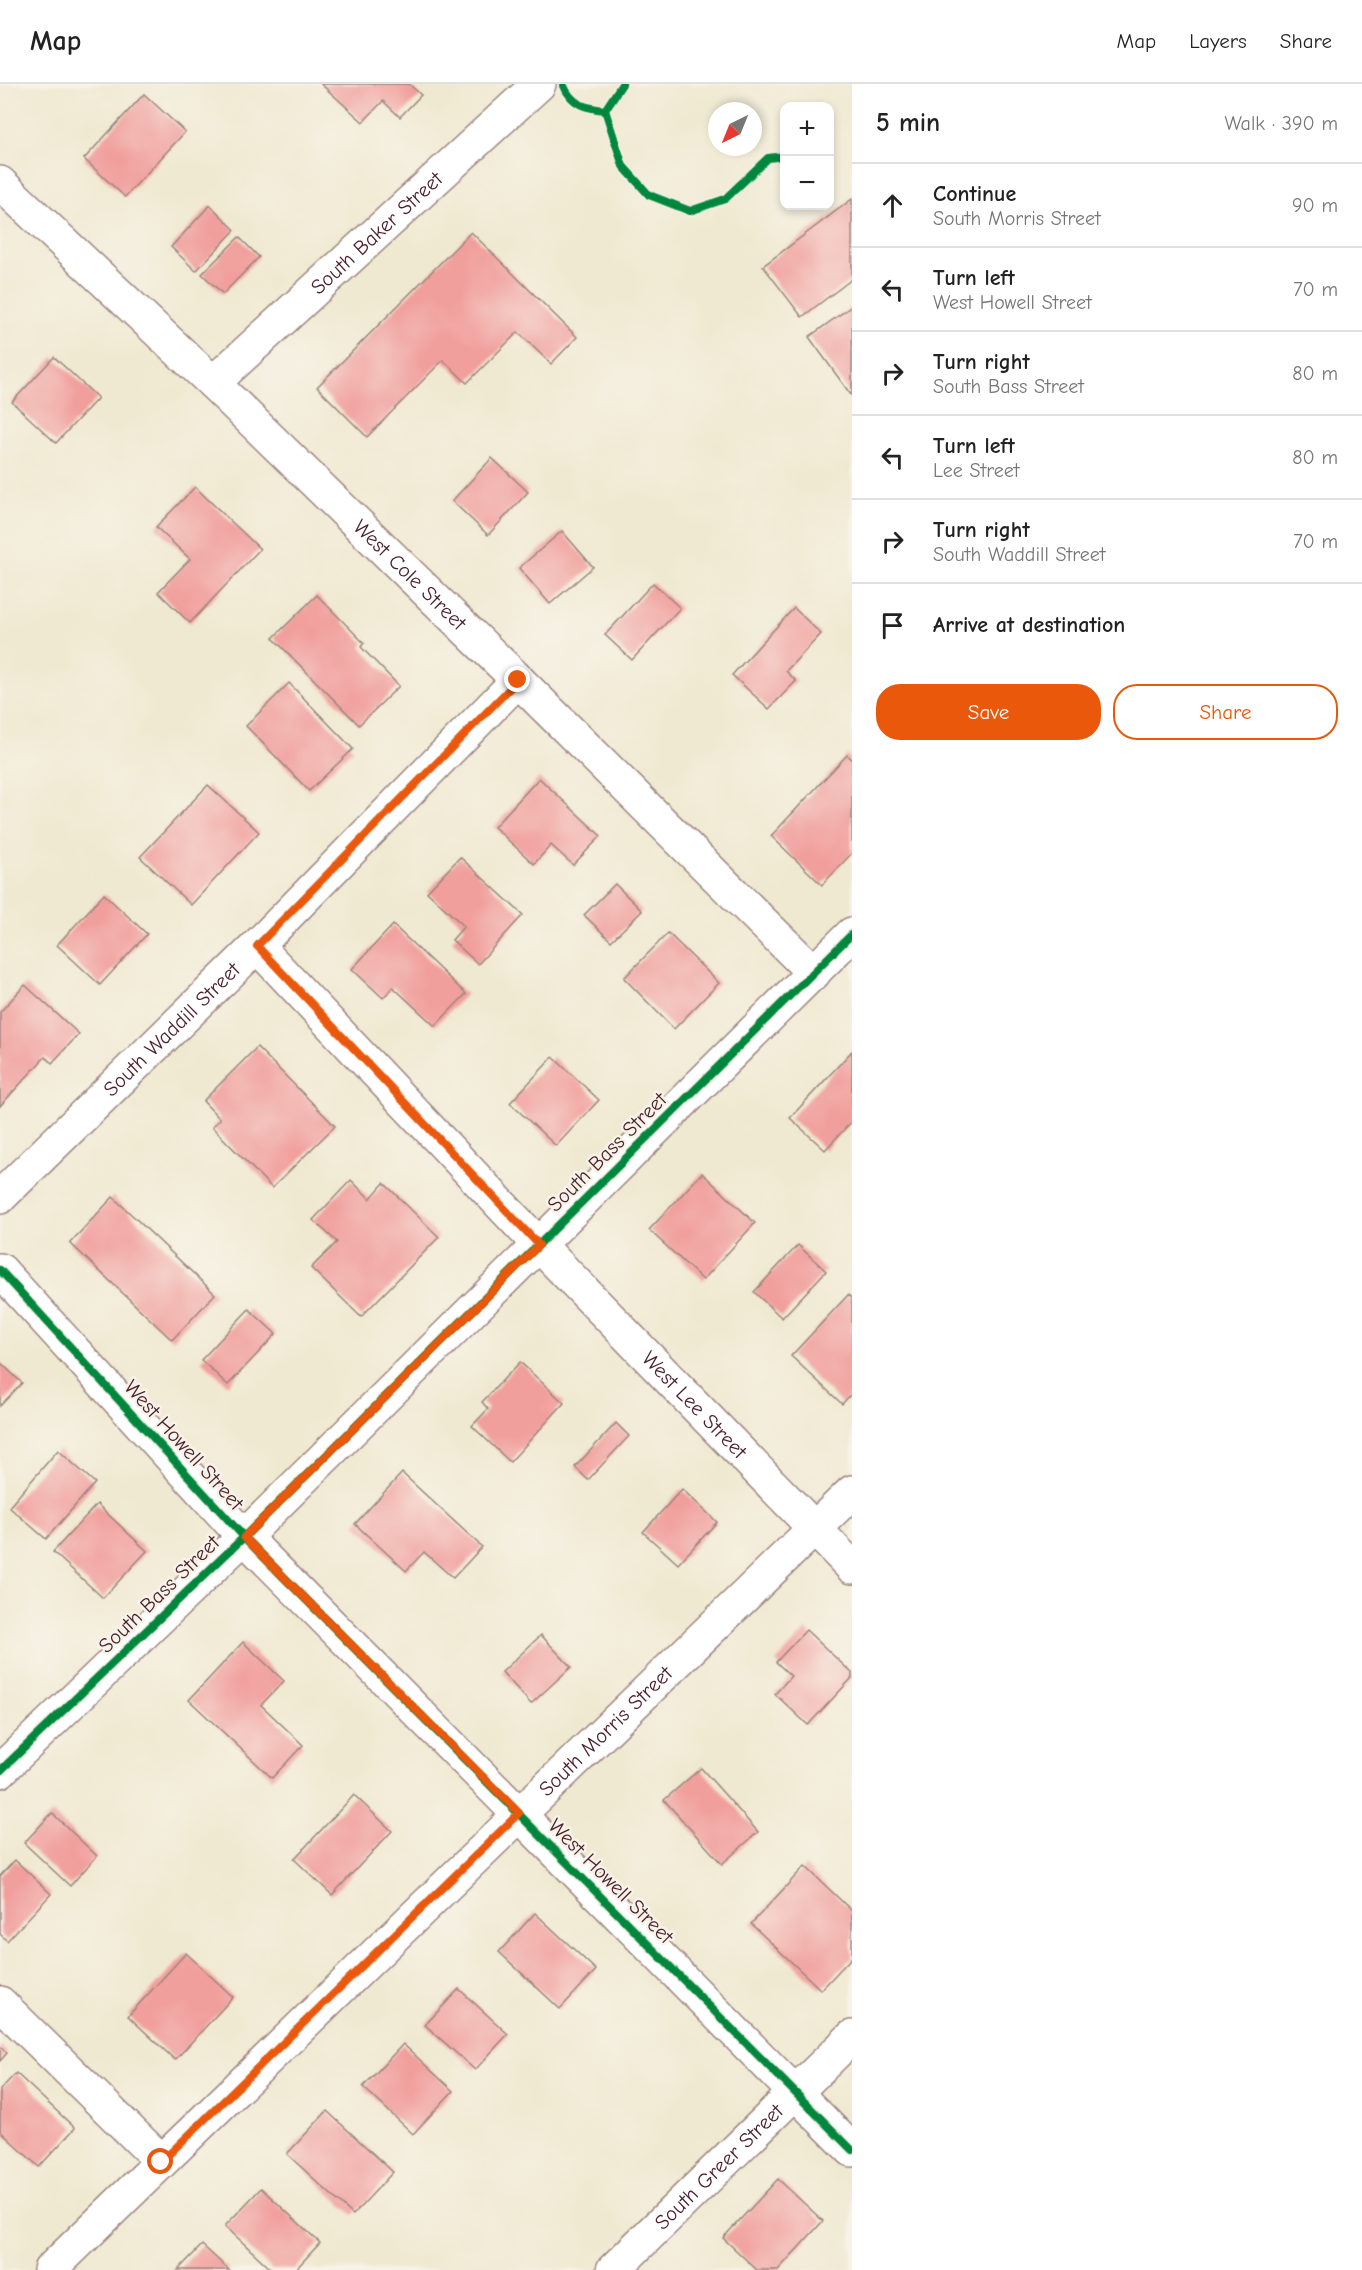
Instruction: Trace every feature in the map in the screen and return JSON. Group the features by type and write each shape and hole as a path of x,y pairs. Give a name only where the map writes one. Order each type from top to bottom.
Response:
{"street":[{"name":"South Baker Street","path":"213,383 539,84"},
{"name":"West Cole Street","path":"0,183 213,383 518,680 813,973"},
{"name":"South Waddill Street","path":"0,1197 257,946 518,680"},
{"name":"South Bass Street","path":"0,1771 244,1537 852,934"},
{"name":"West Lee Street","path":"257,946 539,1245 852,1567"},
{"name":"West Howell Street","path":"0,1270 244,1537 852,2150"},
{"name":"South Morris Street","path":"50,2270 852,1492"},
{"path":"0,2003 161,2162"},
{"name":"South Greer Street","path":"613,2270 852,2037"}],"building":[{"path":"321,84 409,84 421,95 400,117 383,101 363,122"},
{"path":"144,94 185,132 125,197 84,159"},
{"path":"852,199 852,279 802,317 763,266"},
{"path":"210,205 235,230 196,271 171,247"},
{"path":"471,232 577,337 551,364 518,332 467,383 443,360 367,437 317,387"},
{"path":"239,237 259,257 223,294 202,274"},
{"path":"852,306 852,394 851,395 809,337"},
{"path":"54,357 98,398 56,443 12,402"},
{"path":"492,458 528,492 488,535 452,501"},
{"path":"195,487 260,549 190,623 158,592 190,559 156,527"},
{"path":"562,531 593,567 550,604 519,568"},
{"path":"653,583 680,608 632,660 605,635"},
{"path":"317,595 364,643 361,647 399,686 359,725 273,638"},
{"path":"794,608 821,634 786,671 796,681 769,709 732,675"},
{"path":"289,683 353,749 309,791 246,726"},
{"path":"847,755 852,759 852,853 822,885 771,836"},
{"path":"539,778 601,836 573,865 551,845 534,864 494,827"},
{"path":"208,785 259,832 191,905 140,857"},
{"path":"460,857 523,915 478,964 452,940 464,926 427,892"},
{"path":"615,884 642,911 611,941 584,915"},
{"path":"104,894 147,934 100,985 57,945"},
{"path":"393,925 466,994 435,1026 393,987 383,998 352,969"},
{"path":"668,933 719,983 674,1029 624,978"},
{"path":"25,985 79,1034 52,1063 45,1057 0,1106 0,1012"},
{"path":"257,1047 335,1126 272,1188 212,1127 220,1119 203,1101"},
{"path":"852,1051 852,1121 825,1150 790,1118"},
{"path":"553,1057 599,1100 556,1146 510,1103"},
{"path":"702,1173 755,1223 703,1280 649,1230"},
{"path":"351,1180 370,1199 384,1183 439,1237 361,1317 311,1268 337,1242 313,1220"},
{"path":"113,1197 215,1294 172,1340 70,1243"},
{"path":"798,1245 826,1271 782,1318 754,1292"},
{"path":"848,1295 852,1298 852,1393 842,1404 791,1356"},
{"path":"249,1309 276,1334 228,1385 201,1360"},
{"path":"0,1362 22,1383 0,1406"},
{"path":"520,1362 564,1403 510,1462 472,1426 488,1409 482,1402"},
{"path":"616,1423 629,1436 588,1480 575,1467"},
{"path":"58,1450 95,1483 46,1539 9,1507"},
{"path":"402,1473 482,1547 453,1578 424,1552 406,1571 355,1524"},
{"path":"682,1489 717,1522 678,1564 643,1532"},
{"path":"97,1504 147,1551 103,1598 53,1552"},
{"path":"806,1630 852,1673 852,1678 808,1725 775,1694 791,1676 776,1662"},
{"path":"541,1635 571,1667 531,1704 502,1672"},
{"path":"243,1642 284,1681 261,1705 303,1745 272,1778 189,1700"},
{"path":"701,1768 758,1832 722,1864 664,1800"},
{"path":"354,1795 392,1831 332,1895 294,1859"},
{"path":"52,1813 97,1856 70,1886 24,1843"},
{"path":"15,1860 51,1894 7,1941 0,1934 0,1876"},
{"path":"805,1866 852,1911 852,1957 821,1990 751,1924"},
{"path":"535,1913 596,1970 560,2009 499,1952"},
{"path":"186,1953 233,1997 175,2060 128,2016"},
{"path":"459,1989 508,2034 475,2070 425,2025"},
{"path":"403,2044 453,2091 413,2134 363,2087"},
{"path":"0,2046 7,2053 0,2061"},
{"path":"16,2073 75,2128 39,2167 0,2131 0,2090"},
{"path":"327,2111 393,2172 353,2215 287,2154"},
{"path":"778,2179 823,2221 778,2270 757,2270 723,2238"},
{"path":"261,2188 320,2243 295,2270 272,2270 225,2226"},
{"path":"202,2245 229,2270 178,2270"}],"cycle path":[{"path":"564,86 571,97 580,104 605,110 622,84"},
{"path":"605,110 623,166 649,195 690,211 725,199 768,158 780,156"},
{"path":"0,1771 244,1537 852,934"},
{"path":"0,1270 244,1537 852,2150"}],"route":[{"path":"161,2162 519,1813 244,1537 539,1245 257,946 518,680"}]}
